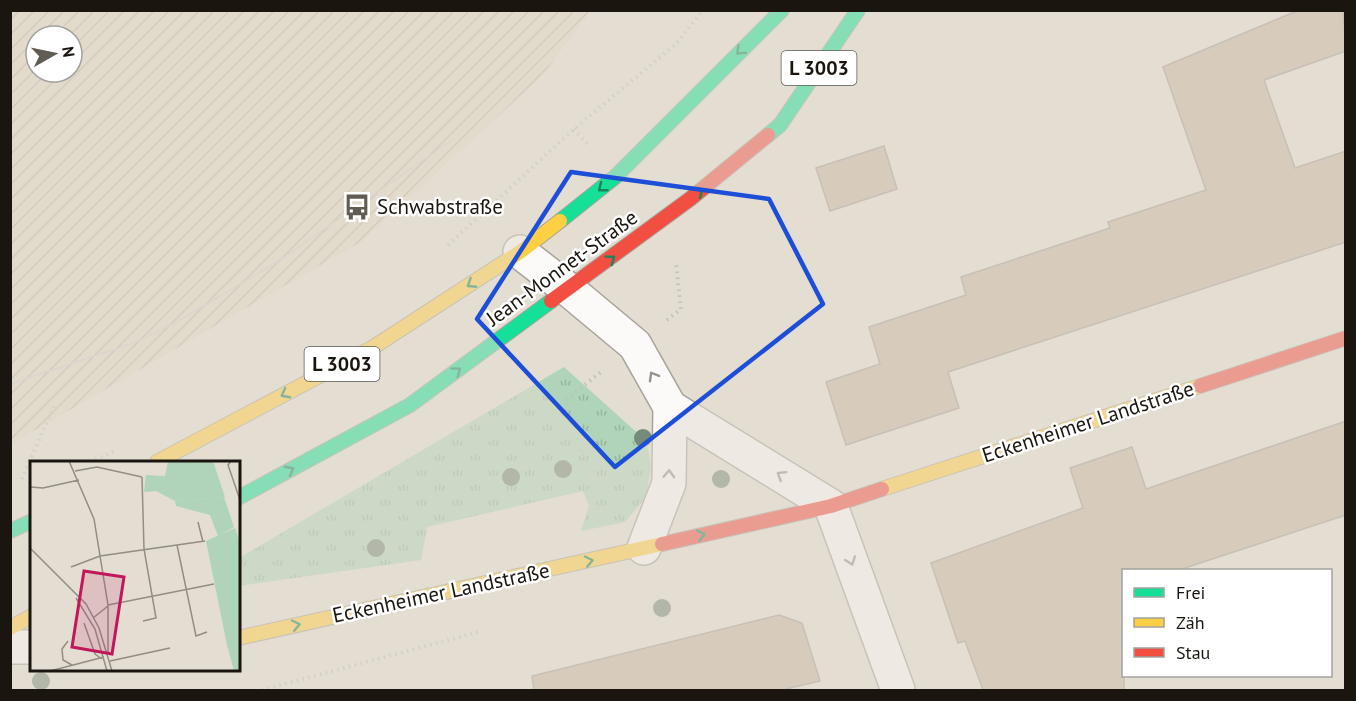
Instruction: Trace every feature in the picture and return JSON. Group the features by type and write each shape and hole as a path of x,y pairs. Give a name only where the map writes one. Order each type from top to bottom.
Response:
{"main road":[{"name":"Jean-Monnet-Straße","path":"159,461 372,348 520,252 615,177 709,81 783,10"},
{"name":"Jean-Monnet-Straße","path":"240,497 410,405 690,199 780,125 858,10"},
{"name":"Eckenheimer Landstraße","path":"240,638 831,506 1346,339"},
{"path":"10,531 30,521"},
{"path":"10,628 30,617"}],"street":[{"path":"520,252 635,345 670,407 831,506 898,690"},
{"path":"644,548 669,483 670,407"},
{"path":"10,647 30,647"}],"path":[{"path":"443,249 574,129 676,44 703,10"},
{"path":"675,259 681,309"},
{"path":"566,400 602,526"},
{"path":"30,461 54,406"},
{"path":"92,461 118,449"},
{"path":"21,483 30,462"}],"highlighted area":[{"path":"571,172 769,199 823,304 615,467 477,319"}],"shaded area":[{"path":"11,10 590,10 543,75 362,241 11,444"}],"green space":[{"path":"564,367 643,438 648,450 651,466 646,497 625,522 581,531 589,506 583,491 427,527 421,560 240,586 240,557"}],"building":[{"path":"1299,10 1343,10 1346,51 1264,80 1295,168 1346,151 1346,242 948,372 959,408 846,445 826,382 880,364 869,327 966,295 961,277 1110,228 1108,222 1206,190 1163,67"},
{"path":"884,146 897,189 830,211 816,168"},
{"path":"1346,421 1346,515 1182,569 1122,569 1124,690 983,690 965,641 958,643 931,563 1083,508 1070,468 1132,447 1146,489"},
{"path":"779,615 802,623 820,681 782,690 534,690 532,676"}],"tram line":[{"path":"10,384 134,343 175,323 277,262 455,138"}],"traffic: fast":[{"path":"560,221 615,177 782,10"},
{"path":"768,135 780,125 858,10"},
{"path":"240,497 410,405 551,301"},
{"path":"10,531 30,522"}],"traffic: slow":[{"path":"159,461 372,348 520,252 560,221"},
{"path":"882,489 1200,386"},
{"path":"240,638 662,544"},
{"path":"10,628 30,617"}],"traffic: jam":[{"path":"551,301 690,199 768,135"},
{"path":"1200,386 1346,338"},
{"path":"662,544 831,506 882,489"}],"place":[{"name":"Schwabstraße","path":"357,207"}]}
